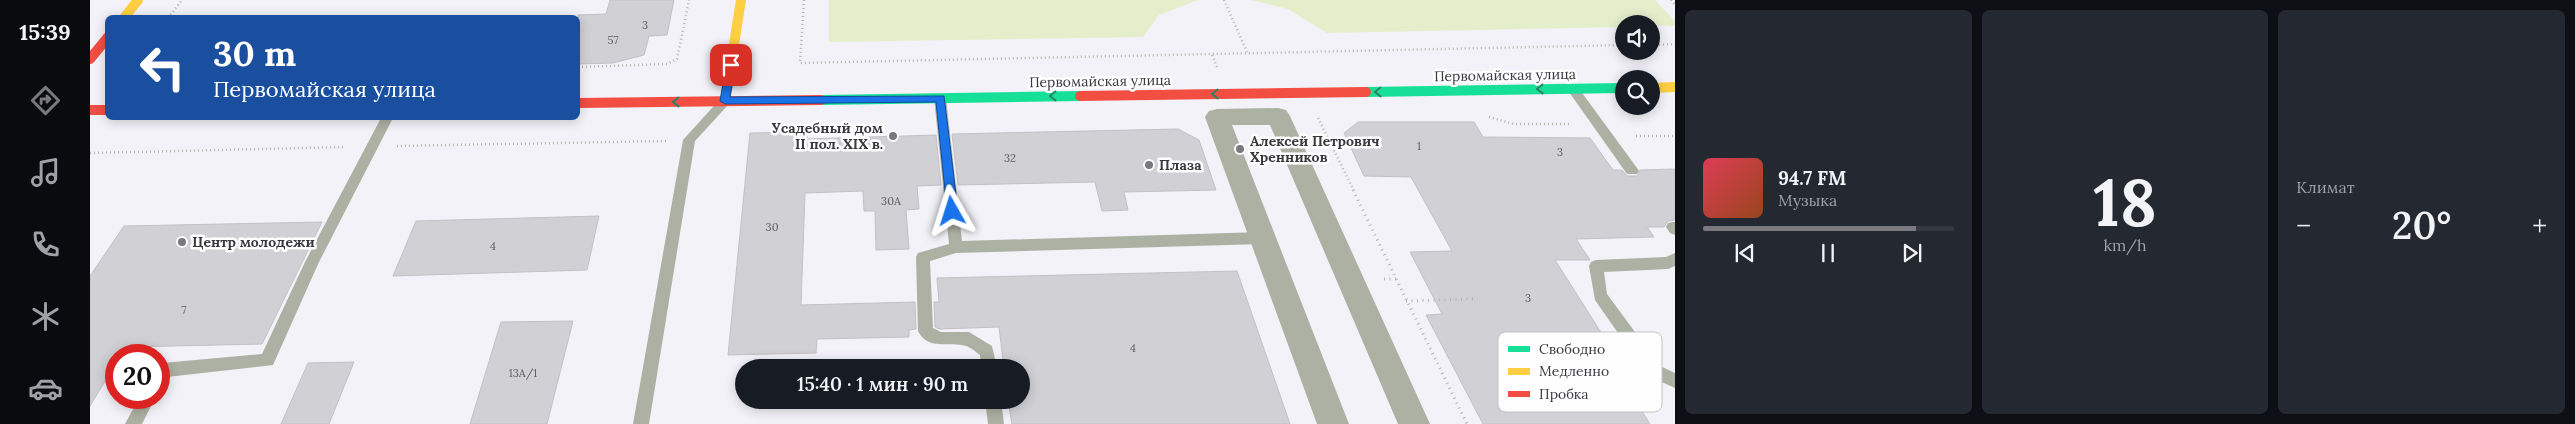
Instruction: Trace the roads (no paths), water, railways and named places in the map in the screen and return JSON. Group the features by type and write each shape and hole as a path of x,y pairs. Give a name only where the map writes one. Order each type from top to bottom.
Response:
{"main road":[{"path":"126,15 138,0"},
{"path":"725,101 741,0"},
{"path":"90,59 105,41"},
{"name":"Первомайская улица","path":"580,103 1615,88"},
{"path":"1660,88 1675,88"},
{"path":"90,110 105,110"}],"street":[{"path":"1333,424 1217,117 1278,116 1414,424"}],"lane":[{"path":"1573,89 1632,171"},
{"path":"940,98 956,246"},
{"path":"641,424 690,140 725,101"},
{"path":"170,369 267,360 312,262 374,147 386,120"},
{"path":"988,359 987,351 969,339 939,339 926,331 923,257 956,246 1262,238"},
{"path":"1626,332 1600,296 1596,266 1668,263 1675,259"},
{"path":"1662,375 1675,381"},
{"path":"133,424 141,409"},
{"path":"994,409 996,424"}],"place":[{"name":"Усадебный дом II пол. XIX в.","path":"893,136"},
{"name":"Алексей Петрович Хренников","path":"1240,149"},
{"name":"Плаза","path":"1149,165"},
{"name":"Центр молодежи","path":"182,242"}]}
